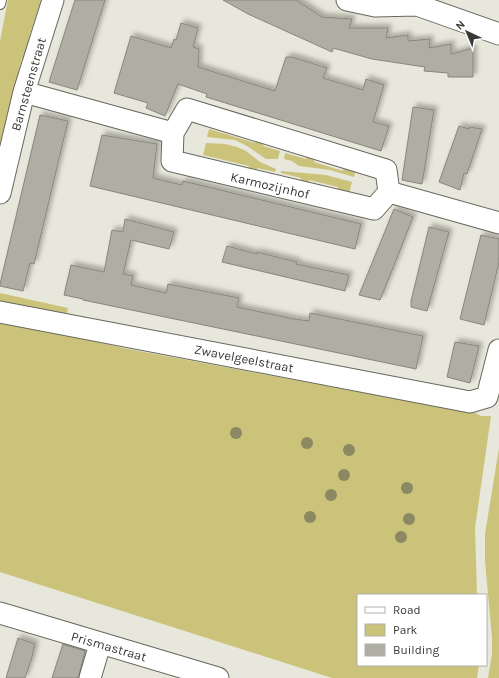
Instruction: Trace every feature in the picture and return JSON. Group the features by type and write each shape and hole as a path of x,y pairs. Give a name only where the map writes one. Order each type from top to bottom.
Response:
{"street":[{"name":"Barnsteenstraat","path":"0,193 24,92 53,0"},
{"path":"347,0 375,6 415,2 499,34"},
{"path":"24,92 173,133"},
{"name":"Karmozijnhof","path":"188,109 386,170 389,192 374,209 172,161 173,133 188,109"},
{"path":"389,192 499,223"},
{"name":"Zwavelgeelstraat","path":"0,312 470,402 487,397 499,350"},
{"name":"Prismastraat","path":"0,613 218,678"},
{"path":"90,678 100,644"}],"lane":[{"path":"0,4 1,0"}],"green space":[{"path":"8,0 41,0 29,37 35,39 28,60 22,58 2,136 7,138 0,158 0,41"},
{"path":"209,129 255,143 257,139 264,141 263,146 280,151 278,159 266,159 235,140 207,137"},
{"path":"206,143 225,144 237,147 246,151 260,162 276,169 275,172 257,168 256,172 248,170 249,166 203,155"},
{"path":"285,153 306,159 308,155 315,157 314,162 343,171 344,166 356,168 354,177 330,170 299,166 292,161 284,159"},
{"path":"281,171 326,175 352,182 348,197 337,192 338,187 309,180 308,185 300,183 301,178 281,173"},
{"path":"0,293 68,308 66,317 0,304"},
{"path":"0,320 128,349 455,410 470,410 481,416 491,416 475,528 477,594 357,594 357,666 479,666 477,678 332,678 0,572"},
{"path":"499,448 499,678 488,678 492,654 492,638 485,561 485,534"}],"building":[{"path":"75,0 105,0 77,90 49,82"},
{"path":"223,0 296,0 322,17 352,19 349,28 388,28 386,38 408,35 408,41 430,39 429,48 451,44 451,54 473,48 473,77 448,77 448,73 424,71 425,67 372,59 333,48 332,52 248,14"},
{"path":"181,23 198,28 193,47 199,49 198,67 275,91 286,57 292,57 327,68 323,78 363,90 366,79 384,85 373,122 389,126 381,151 206,97 207,94 178,84 165,116 146,108 148,103 114,93 131,36 171,48 174,39 176,40"},
{"path":"413,107 434,110 422,184 402,180"},
{"path":"40,115 68,121 34,264 30,263 23,291 0,286 0,284"},
{"path":"459,126 469,129 469,127 482,129 467,174 464,173 460,190 439,182"},
{"path":"102,135 157,144 153,178 182,185 183,181 361,224 355,249 90,186"},
{"path":"394,209 413,217 380,300 359,295"},
{"path":"125,219 174,232 169,249 131,240 123,274 133,276 131,285 166,293 168,284 239,298 237,307 294,319 309,321 310,313 423,336 416,369 64,295 71,265 104,272 112,230 123,232"},
{"path":"429,227 449,232 427,311 411,307 411,301"},
{"path":"481,235 499,239 499,262 484,325 460,319"},
{"path":"227,246 297,262 296,264 349,275 345,291 222,262"},
{"path":"455,342 479,346 470,383 447,377"},
{"path":"18,638 35,644 32,657 25,678 6,678"},
{"path":"63,644 85,651 78,678 52,678"}]}
